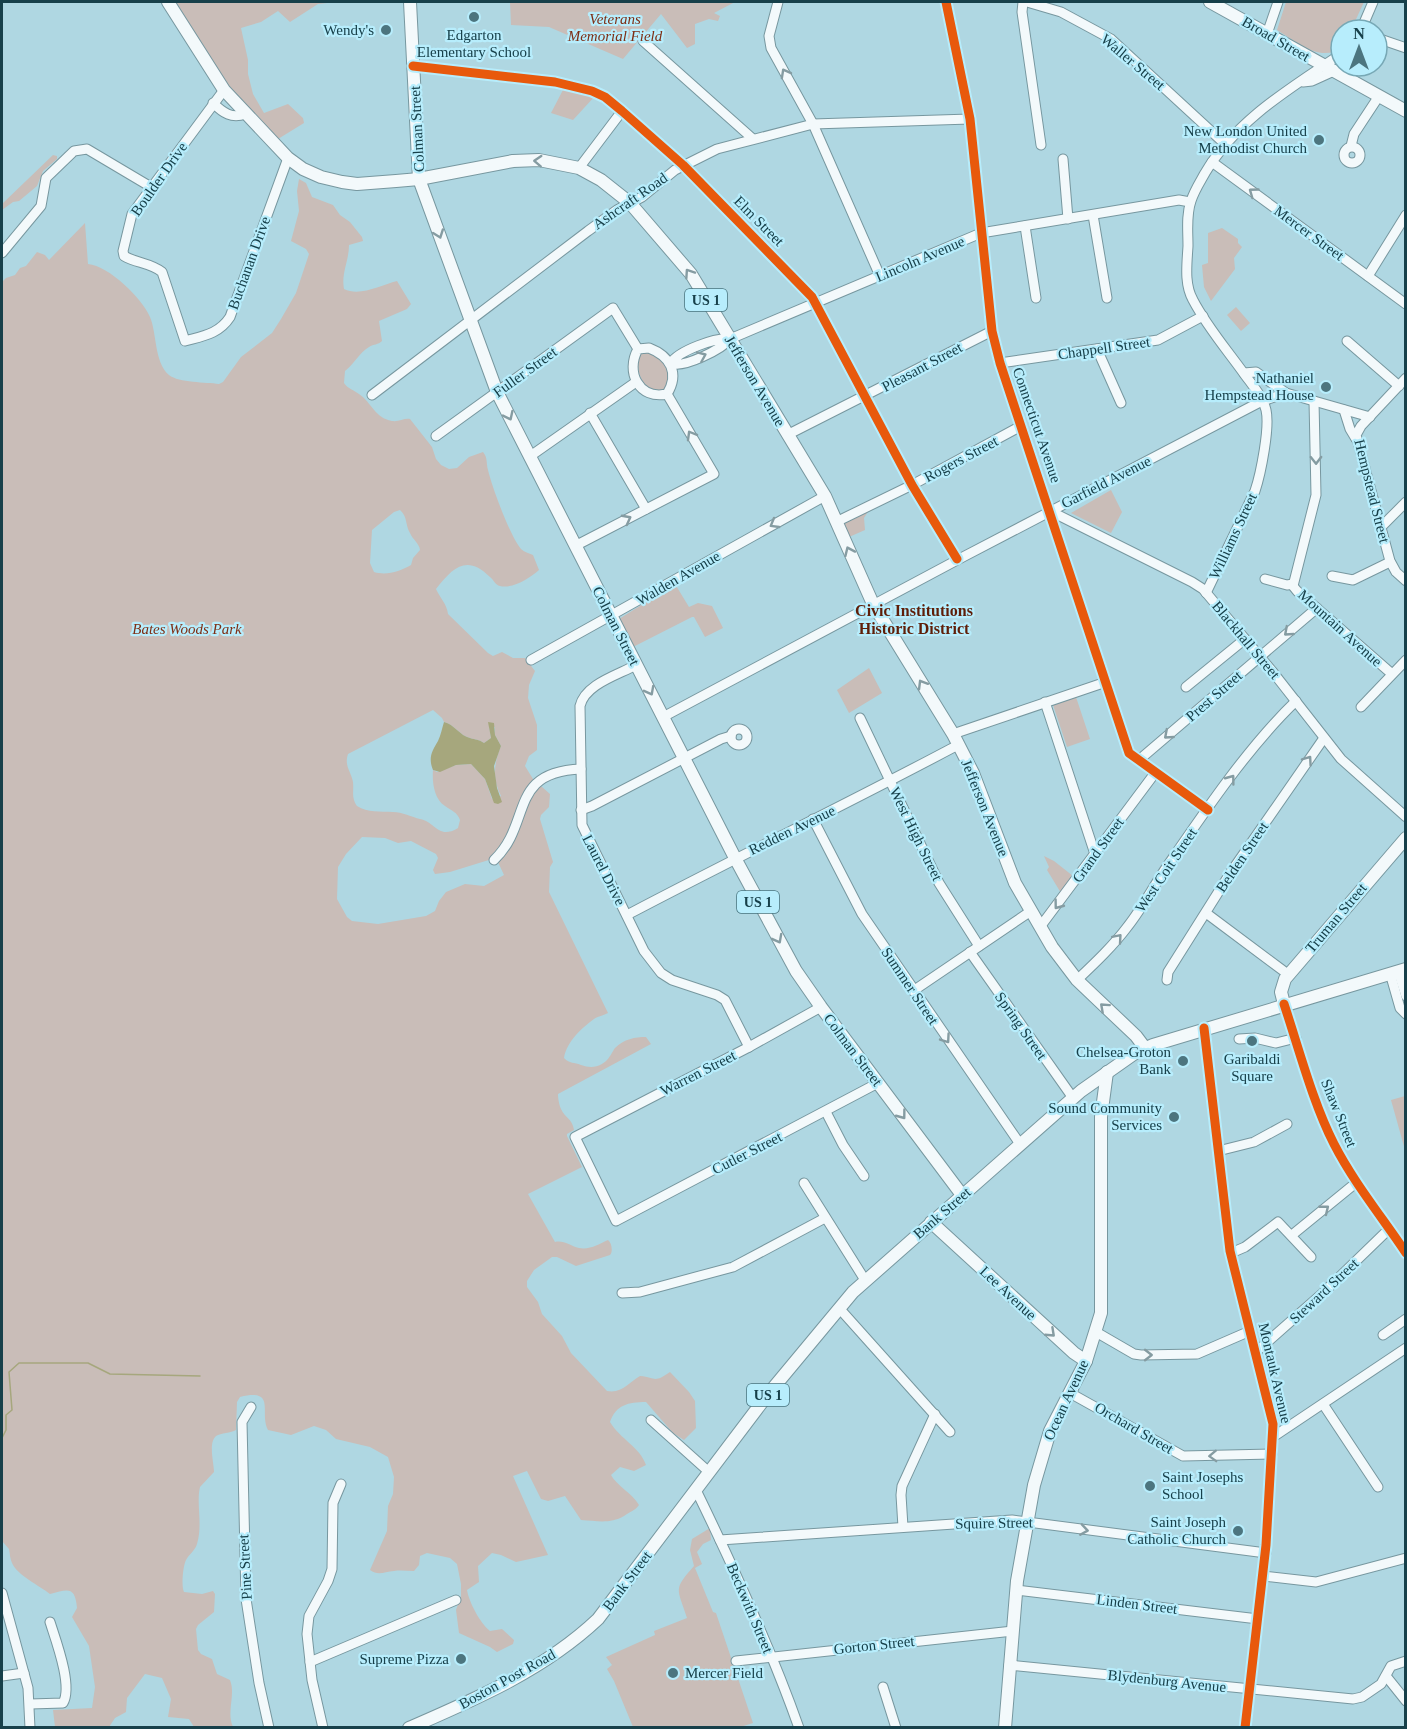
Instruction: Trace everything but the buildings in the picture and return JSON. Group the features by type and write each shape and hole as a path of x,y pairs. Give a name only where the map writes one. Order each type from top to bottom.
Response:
{"main road":[{"name":"Jefferson Avenue","path":"168,2 224,90 288,158 303,169 321,177 342,182 371,183 419,179 513,161 539,160 579,168 601,180 630,203 683,263 825,496 873,604 956,740 973,773 1015,883 1030,911 1052,947 1077,980 1136,1036 1145,1048"},
{"name":"Colman Street","path":"410,2 419,179 497,392 735,858 796,971 963,1195"},
{"name":"Broad Street","path":"1210,2 1323,66 1329,67"},
{"name":"Broad Street","path":"1353,78 1406,111"},
{"name":"Truman Street","path":"1288,975 1406,838"},
{"name":"Bank Street","path":"598,1619 778,1382 839,1308 865,1280 1073,1098 1107,1072 1145,1048 1204,1028 1398,971"},
{"path":"1284,1004 1282,988 1288,975"},
{"name":"Ocean Avenue","path":"1005,1728 1016,1590 1027,1521 1046,1441 1086,1361 1096,1332 1102,1297 1101,1129 1107,1072"},
{"name":"Lee Avenue","path":"931,1222 1074,1353 1086,1361"},
{"name":"Boston Post Road","path":"409,1728 493,1690 530,1670 577,1639 598,1619"}],"street":[{"path":"778,2 769,36 771,48 813,124 880,276"},
{"name":"Connecticut Avenue","path":"946,2 970,119 992,330 1000,363 1129,753 1208,810"},
{"path":"1025,2 1022,12 1041,146"},
{"name":"Waller Street","path":"1025,2 1061,12 1111,39 1225,144"},
{"path":"1267,34 1278,2"},
{"path":"1366,18 1373,2"},
{"path":"643,41 753,139"},
{"path":"1389,42 1406,48"},
{"name":"Williams Street","path":"1206,593 1257,484 1267,413 1263,401 1194,302 1188,285 1190,201 1225,144 1265,105 1303,82 1310,74 1329,62"},
{"name":"Elm Street","path":"413,66 570,84 599,94 622,111 683,165 812,297 912,485 957,559"},
{"name":"Williams Street","path":"1303,82 1310,82 1329,74"},
{"name":"Boulder Drive","path":"184,341 162,272 157,268 130,260 124,256 123,251 132,214 224,90"},
{"path":"1351,146 1354,134 1379,96"},
{"path":"213,104 220,111 230,115 237,117 245,114"},
{"path":"579,168 622,111"},
{"name":"Ashcraft Road","path":"372,396 588,231 683,165 717,149 813,124 970,119"},
{"path":"2,253 41,206 46,178 74,151 87,149 150,187"},
{"name":"Buchanan Drive","path":"184,341 214,333 224,327 230,317 288,158"},
{"path":"1063,159 1068,219"},
{"name":"Mercer Street","path":"1212,162 1406,304"},
{"name":"Lincoln Avenue","path":"671,363 681,365 720,349 730,339 981,233 1190,201"},
{"path":"1093,215 1107,298"},
{"path":"1368,276 1406,215"},
{"path":"1025,226 1036,298"},
{"name":"Fuller Street","path":"436,436 614,308 638,349"},
{"name":"Chappell Street","path":"1000,363 1158,340 1203,316"},
{"name":"Pleasant Street","path":"787,435 992,330"},
{"path":"1347,341 1399,387"},
{"path":"649,348 671,363 673,378 667,393 657,396 644,391 636,382 633,358 638,349 649,348"},
{"path":"1097,349 1121,403"},
{"path":"1244,373 1257,372 1286,393 1370,417"},
{"name":"Hempstead Street","path":"1406,378 1358,429 1356,439 1390,562 1406,581"},
{"path":"529,457 636,382"},
{"path":"575,546 714,474 667,393"},
{"name":"Garfield Avenue","path":"663,717 957,559 1263,401 1286,393"},
{"name":"Mountain Avenue","path":"1314,401 1316,495 1293,584 1297,591 1392,674"},
{"path":"1344,410 1356,439"},
{"path":"590,413 646,509"},
{"name":"Rogers Street","path":"836,522 912,485 1021,426"},
{"name":"Walden Avenue","path":"531,660 825,496"},
{"path":"1380,528 1406,502"},
{"name":"Blackhall Street","path":"1050,511 1192,582 1206,593 1348,766 1406,817"},
{"path":"1332,576 1353,580 1390,562"},
{"path":"1265,579 1287,585 1293,584"},
{"name":"Prest Street","path":"1138,760 1317,608"},
{"path":"1186,687 1245,639"},
{"path":"1361,708 1406,660"},
{"name":"Laurel Drive","path":"636,665 589,690 582,697 580,706 581,810 584,831 644,951 658,971 672,980 717,994 725,1000 748,1047"},
{"name":"Redden Avenue","path":"627,915 735,858 890,782 956,740 1045,702 1106,682"},
{"name":"West Coit Street","path":"1077,980 1129,925 1168,866 1254,748 1296,701"},
{"path":"1045,702 1095,854"},
{"name":"West High Street","path":"860,718 939,883 980,946"},
{"path":"581,810 731,736"},
{"name":"Belden Street","path":"1167,980 1168,972 1260,829 1324,738"},
{"path":"494,860 511,838 526,797 535,785 557,771 581,769"},
{"name":"Grand Street","path":"1040,927 1155,773"},
{"name":"Summer Street","path":"813,819 862,914 1020,1144"},
{"path":"913,991 1030,911"},
{"path":"1206,913 1288,975"},
{"name":"Spring Street","path":"970,952 1073,1098"},
{"path":"1398,971 1406,996"},
{"path":"1398,971 1400,1008 1406,1014"},
{"name":"Shaw Street","path":"1284,1004 1327,1130 1339,1154 1406,1253"},
{"name":"Warren Street","path":"616,1221 575,1137 821,1007"},
{"name":"Montauk Avenue","path":"1204,1028 1231,1253 1272,1414 1273,1437 1266,1553 1245,1728"},
{"path":"1239,1039 1255,1038 1278,1043 1296,1038"},
{"name":"Cutler Street","path":"616,1221 878,1083"},
{"path":"826,1112 843,1145 864,1176"},
{"path":"1218,1151 1254,1142 1287,1124"},
{"path":"1292,1235 1358,1182"},
{"path":"804,1183 865,1280"},
{"path":"622,1293 640,1292 732,1267 825,1218"},
{"path":"1231,1253 1245,1247 1280,1222 1311,1257"},
{"name":"Steward Street","path":"1256,1352 1325,1291 1389,1229"},
{"path":"839,1308 950,1432"},
{"path":"1383,1335 1406,1319"},
{"path":"1096,1332 1141,1356 1197,1354 1250,1331"},
{"path":"1273,1437 1406,1348"},
{"name":"Orchard Street","path":"1070,1393 1183,1456 1272,1454"},
{"path":"1323,1404 1378,1487"},
{"name":"Pine Street","path":"251,1407 242,1422 246,1599 259,1683 269,1728"},
{"path":"903,1527 902,1486 935,1414"},
{"path":"651,1420 709,1472"},
{"path":"323,1728 310,1662 307,1625 309,1616 332,1569 333,1503 342,1485"},
{"name":"Beckwith Street","path":"696,1490 741,1582 799,1728"},
{"name":"Squire Street","path":"720,1540 1001,1520 1027,1521 1155,1540 1266,1553"},
{"path":"1263,1576 1316,1582 1406,1558"},
{"name":"Linden Street","path":"1016,1590 1258,1619"},
{"path":"2,1593 24,1673 30,1704 30,1728"},
{"path":"310,1662 456,1600"},
{"path":"30,1704 63,1703 66,1697 64,1674 50,1622"},
{"name":"Gorton Street","path":"736,1661 1012,1631"},
{"name":"Blydenburg Avenue","path":"1010,1665 1353,1700 1366,1695 1384,1682 1390,1666 1406,1661"},
{"path":"2,1676 24,1673"},
{"path":"1386,1676 1406,1701"},
{"path":"883,1686 896,1728"}],"green space":[{"path":"176,2 336,2 318,4 290,22 278,11 261,22 241,28 253,94 264,113 288,104 303,118 304,123 278,139 236,96"},
{"name":"Veterans Memorial Field","path":"510,2 735,2 714,13 720,16 718,21 709,19 695,24 695,44 687,48 661,14 623,59 549,27 511,25"},
{"path":"1286,2 1364,2 1357,18 1329,18 1329,52 1308,49 1277,30"},
{"path":"564,88 595,96 573,120 551,113"},
{"path":"53,155 57,156 57,159 43,171 37,186 19,201 13,202 2,210 2,204"},
{"name":"Bates Woods Park","path":"299,179 306,183 312,197 333,205 362,237 363,241 349,245 344,289 364,291 397,281 411,304 407,309 379,321 382,341 365,349 345,371 344,383 382,417 392,421 410,419 432,447 436,459 449,469 457,468 469,457 483,452 497,499 512,534 521,549 533,555 539,570 521,582 505,587 497,585 482,570 474,566 461,566 454,569 436,589 448,614 488,653 493,656 502,652 513,658 525,658 535,671 529,685 528,698 537,725 537,750 529,756 525,766 533,779 550,794 549,807 540,819 553,862 550,867 549,892 608,1013 596,1018 580,1031 568,1046 564,1058 570,1062 593,1067 604,1063 618,1045 626,1041 646,1037 651,1044 558,1094 561,1109 572,1123 574,1130 567,1136 582,1167 528,1194 555,1242 587,1248 608,1240 612,1252 610,1255 576,1266 552,1257 534,1270 527,1281 527,1287 538,1302 542,1314 562,1336 571,1353 607,1391 617,1391 640,1376 657,1379 670,1372 695,1401 696,1428 684,1440 673,1433 646,1402 628,1404 619,1408 610,1422 639,1453 646,1465 634,1471 620,1467 611,1475 639,1505 614,1520 581,1520 565,1496 548,1501 541,1499 527,1471 513,1476 548,1555 516,1562 492,1553 478,1566 479,1582 467,1590 473,1606 482,1623 490,1631 502,1629 514,1640 513,1644 497,1652 459,1633 456,1610 461,1596 461,1584 457,1564 450,1558 427,1553 420,1556 419,1565 414,1571 378,1573 370,1570 387,1531 388,1506 393,1494 394,1477 388,1457 370,1447 336,1439 326,1430 314,1426 291,1435 268,1430 263,1399 251,1395 240,1397 237,1402 236,1430 216,1436 212,1443 214,1472 200,1487 199,1537 196,1546 187,1558 183,1571 184,1592 202,1594 213,1591 215,1594 214,1612 196,1629 198,1650 212,1659 217,1674 230,1680 232,1692 230,1715 233,1727 194,1727 189,1719 168,1717 171,1699 162,1678 145,1674 127,1698 126,1712 115,1718 109,1727 55,1727 53,1710 92,1708 95,1687 89,1646 72,1617 77,1608 72,1592 50,1594 24,1576 15,1567 9,1549 2,1541 2,282 26,266 37,252 45,255 49,260 85,223 88,264 105,270 115,277 146,309 164,369 173,378 179,380 219,384 223,382 241,357 272,333 296,293 309,254 306,249 291,241 299,211 297,191","holes":["400,510 420,550 413,558 411,565 407,567 389,573 374,572 370,563 372,530 394,512","433,710 444,722 466,737 484,743 491,738 489,726 495,727 495,735 501,746 495,771 496,783 501,796 492,799 485,779 471,764 456,765 437,772 433,770 433,785 438,799 456,813 460,820 458,828 446,832 441,831 425,821 403,814 370,811 357,806 353,797 353,782 347,765 348,754","362,837 385,838 398,843 411,841 436,854 438,858 433,870 435,874 450,872 492,859 497,860 504,875 484,886 465,884 446,892 435,911 426,916 378,924 352,921 347,917 337,899 338,867 346,854"]},
{"path":"1222,228 1238,239 1242,247 1234,258 1235,269 1211,301 1204,287 1202,265 1208,263 1208,233"},
{"path":"1236,307 1250,323 1241,331 1227,315"},
{"path":"648,351 663,359 670,376 667,388 653,390 643,382 638,361 640,355"},
{"path":"1111,490 1122,512 1111,533 1071,513"},
{"path":"869,510 864,518 865,530 849,537 844,524"},
{"path":"675,584 689,607 698,603 712,606 723,628 705,637 692,617 633,647 619,619"},
{"path":"869,668 882,693 849,713 837,690"},
{"path":"1076,697 1090,739 1067,747 1053,705"},
{"path":"1044,856 1073,876 1061,893 1047,870 1049,867"},
{"path":"1406,1096 1405,1150 1391,1100"},
{"name":"Mercer Field","path":"710,1528 711,1540 703,1544 697,1552 702,1564 695,1568 713,1612 716,1613 753,1723 737,1728 633,1727 607,1669 612,1665 606,1657 655,1635 654,1631 687,1618 679,1594 680,1585 694,1566 690,1550 692,1539"}],"shaded area":[{"path":"444,722 466,737 484,743 491,738 488,722 494,723 495,735 501,746 494,766 497,788 502,802 494,803 485,779 471,764 456,765 440,772 433,770 431,755"}],"waterway":[{"path":"2,1438 6,1430 6,1415 12,1410 9,1372 19,1363 88,1363 110,1374 200,1376"}],"cycle path":[{"path":"946,2 970,119 992,331 1000,363 1129,753 1208,810"},
{"path":"413,66 555,82 592,91 605,97 683,165 812,297 912,485 957,559"},
{"path":"1284,1004 1326,1128 1359,1186 1406,1253"},
{"path":"1204,1028 1230,1251 1273,1424 1266,1545 1245,1728"}],"place":[{"name":"Edgarton Elementary School","path":"474,17"},
{"name":"Wendy's","path":"386,30"},
{"name":"New London United Methodist Church","path":"1319,140"},
{"name":"Nathaniel Hempstead House","path":"1326,387"},
{"name":"Garibaldi Square","path":"1252,1041"},
{"name":"Chelsea-Groton Bank","path":"1183,1061"},
{"name":"Sound Community Services","path":"1174,1117"},
{"name":"Saint Josephs School","path":"1150,1486"},
{"name":"Saint Joseph Catholic Church","path":"1238,1531"},
{"name":"Supreme Pizza","path":"461,1659"},
{"name":"Mercer Field","path":"673,1673"}],"district":[{"name":"Civic Institutions Historic District","path":"914,619"}]}
